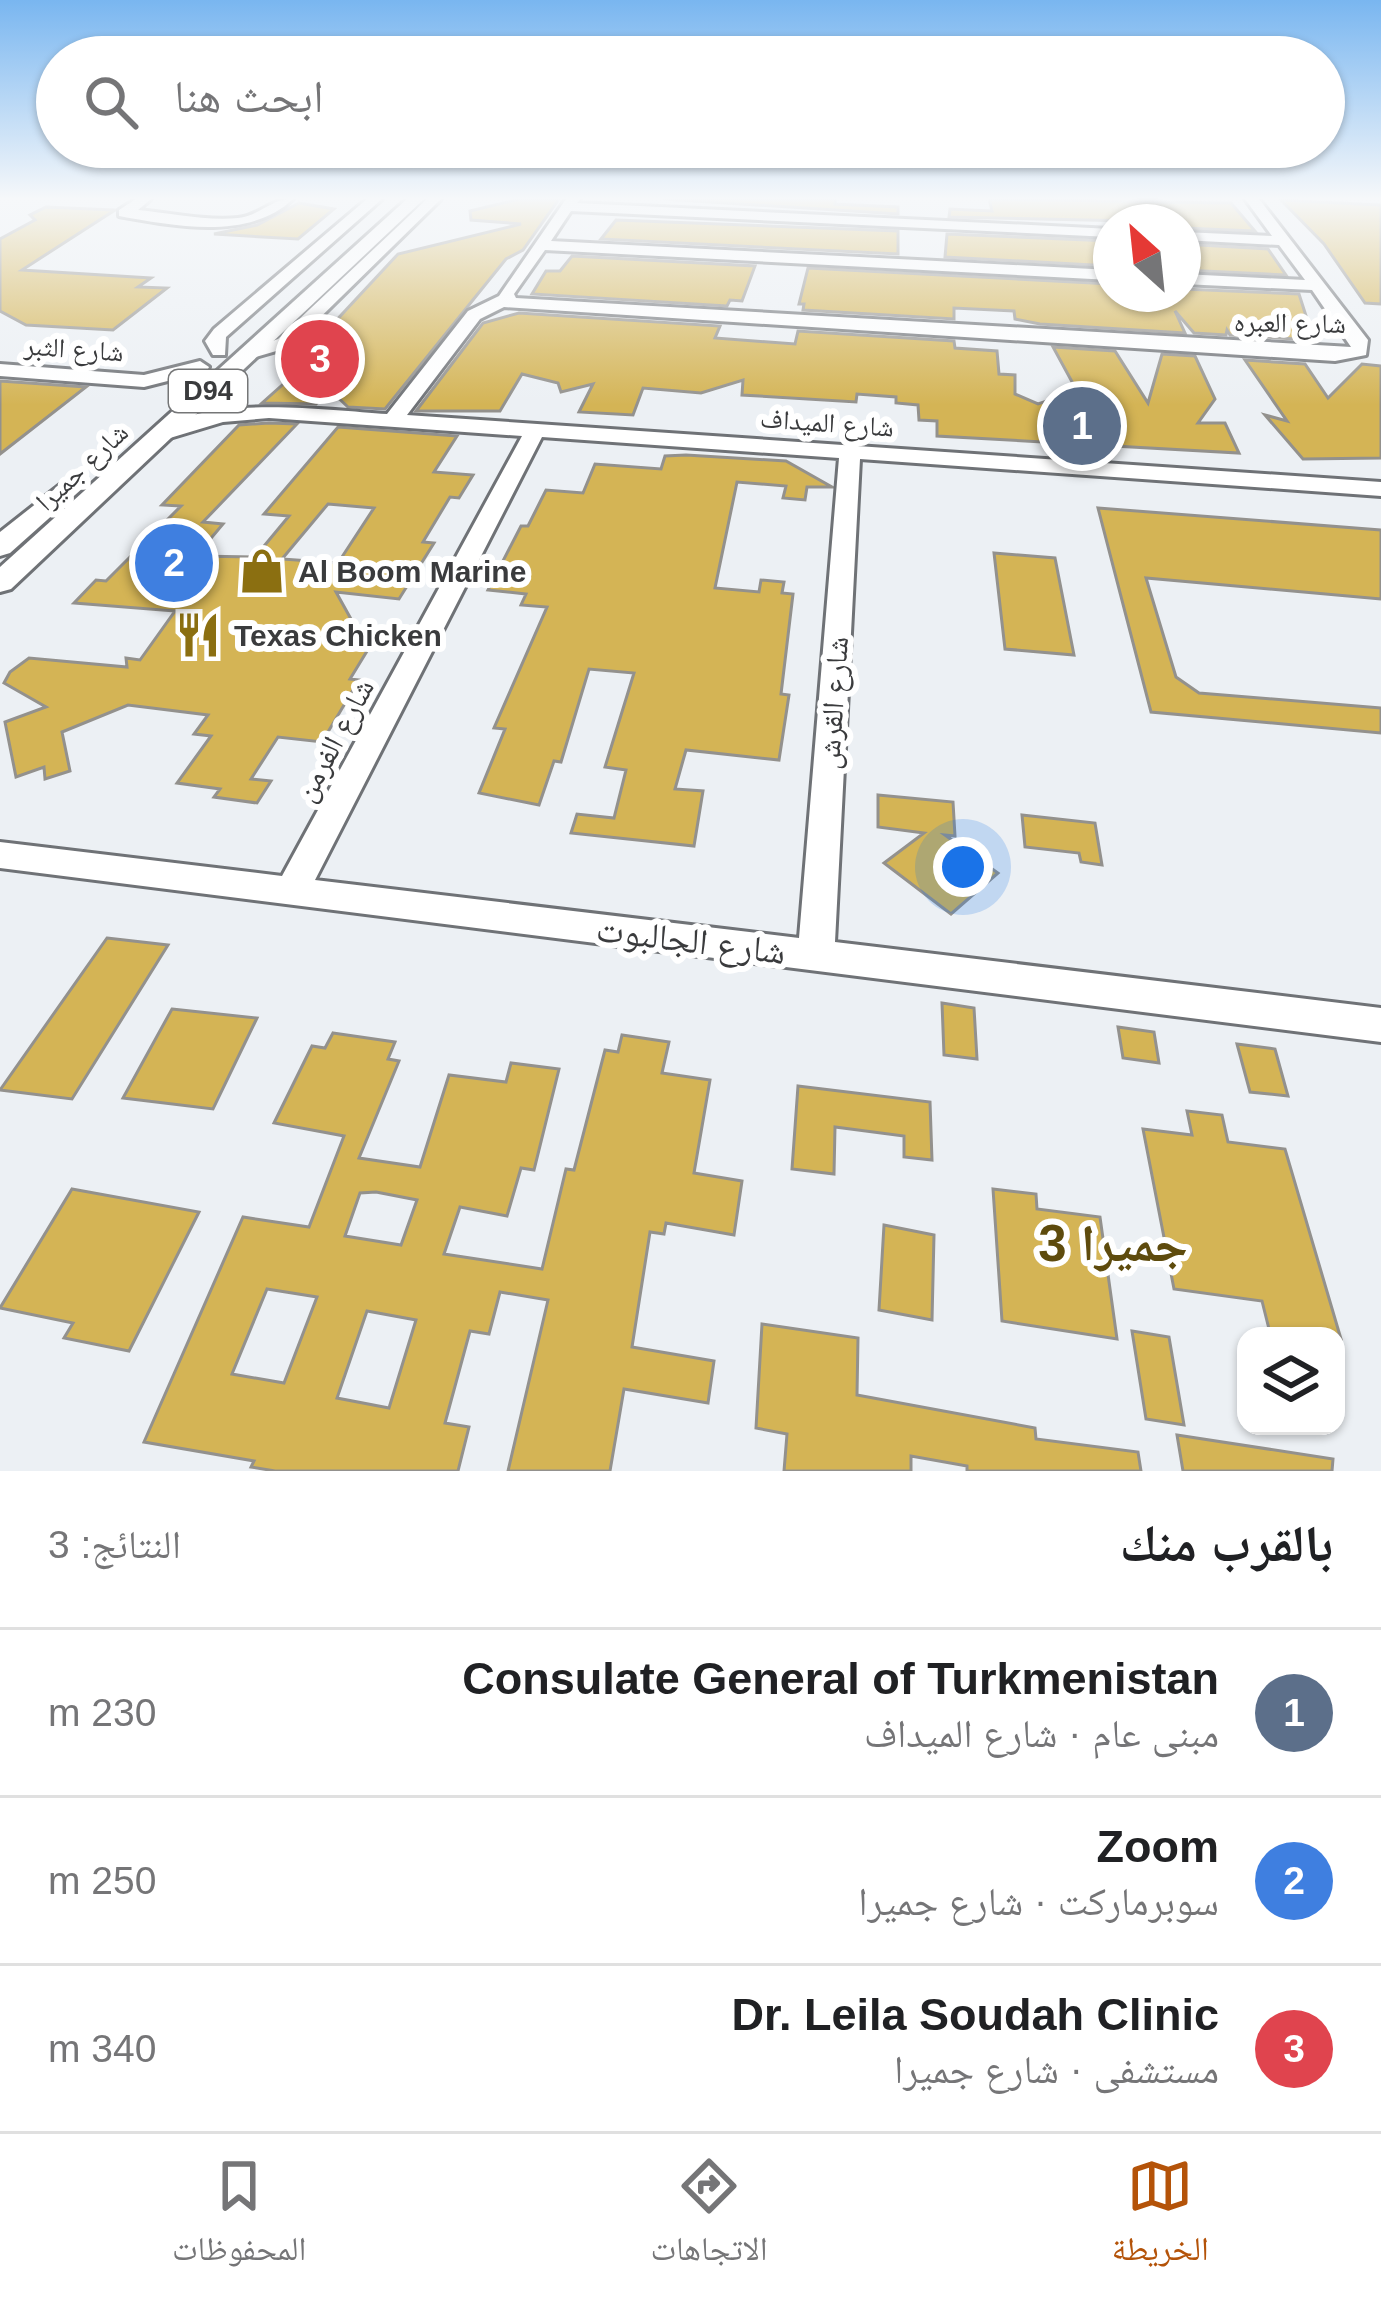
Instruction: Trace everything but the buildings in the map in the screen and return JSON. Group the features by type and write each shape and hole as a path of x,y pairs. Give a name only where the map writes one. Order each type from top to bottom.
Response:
{"main road":[{"name":"شارع جميرا","path":"0,584 160,435 210,374 219,351 313,268"},
{"name":"شارع جميرا","path":"0,547 166,400 245,358 350,268"}],"street":[{"path":"219,351 214,341 220,333 296,268"},
{"path":"394,419 474,315 506,299 527,268"},
{"path":"957,268 1093,274"},
{"name":"شارع العبره","path":"506,299 514,305 761,321 1335,355 1360,351 1359,340 1304,268"},
{"path":"1201,280 1318,285"},
{"name":"شارع الثبر","path":"0,370 144,381 210,374"},
{"name":"شارع الميداف","path":"210,374 238,401 269,412"},
{"name":"شارع الثبر","path":"144,381 166,400"},
{"name":"شارع الميداف","path":"160,435 221,416 269,412 1381,489"},
{"name":"شارع الفرمن","path":"292,890 535,430"},
{"name":"شارع القرش","path":"816,955 850,451"},
{"name":"شارع الجالبوت","path":"0,855 1381,1025"}],"place":[{"name":"Dr. Leila Soudah Clinic","path":"320,359"},
{"name":"Consulate General of Turkmenistan","path":"1082,426"},
{"name":"Zoom","path":"174,563"},
{"name":"Al Boom Marine","path":"262,571"},
{"name":"Texas Chicken","path":"198,635"}],"district":[{"name":"جميرا 3","path":"1113,1243"}]}
